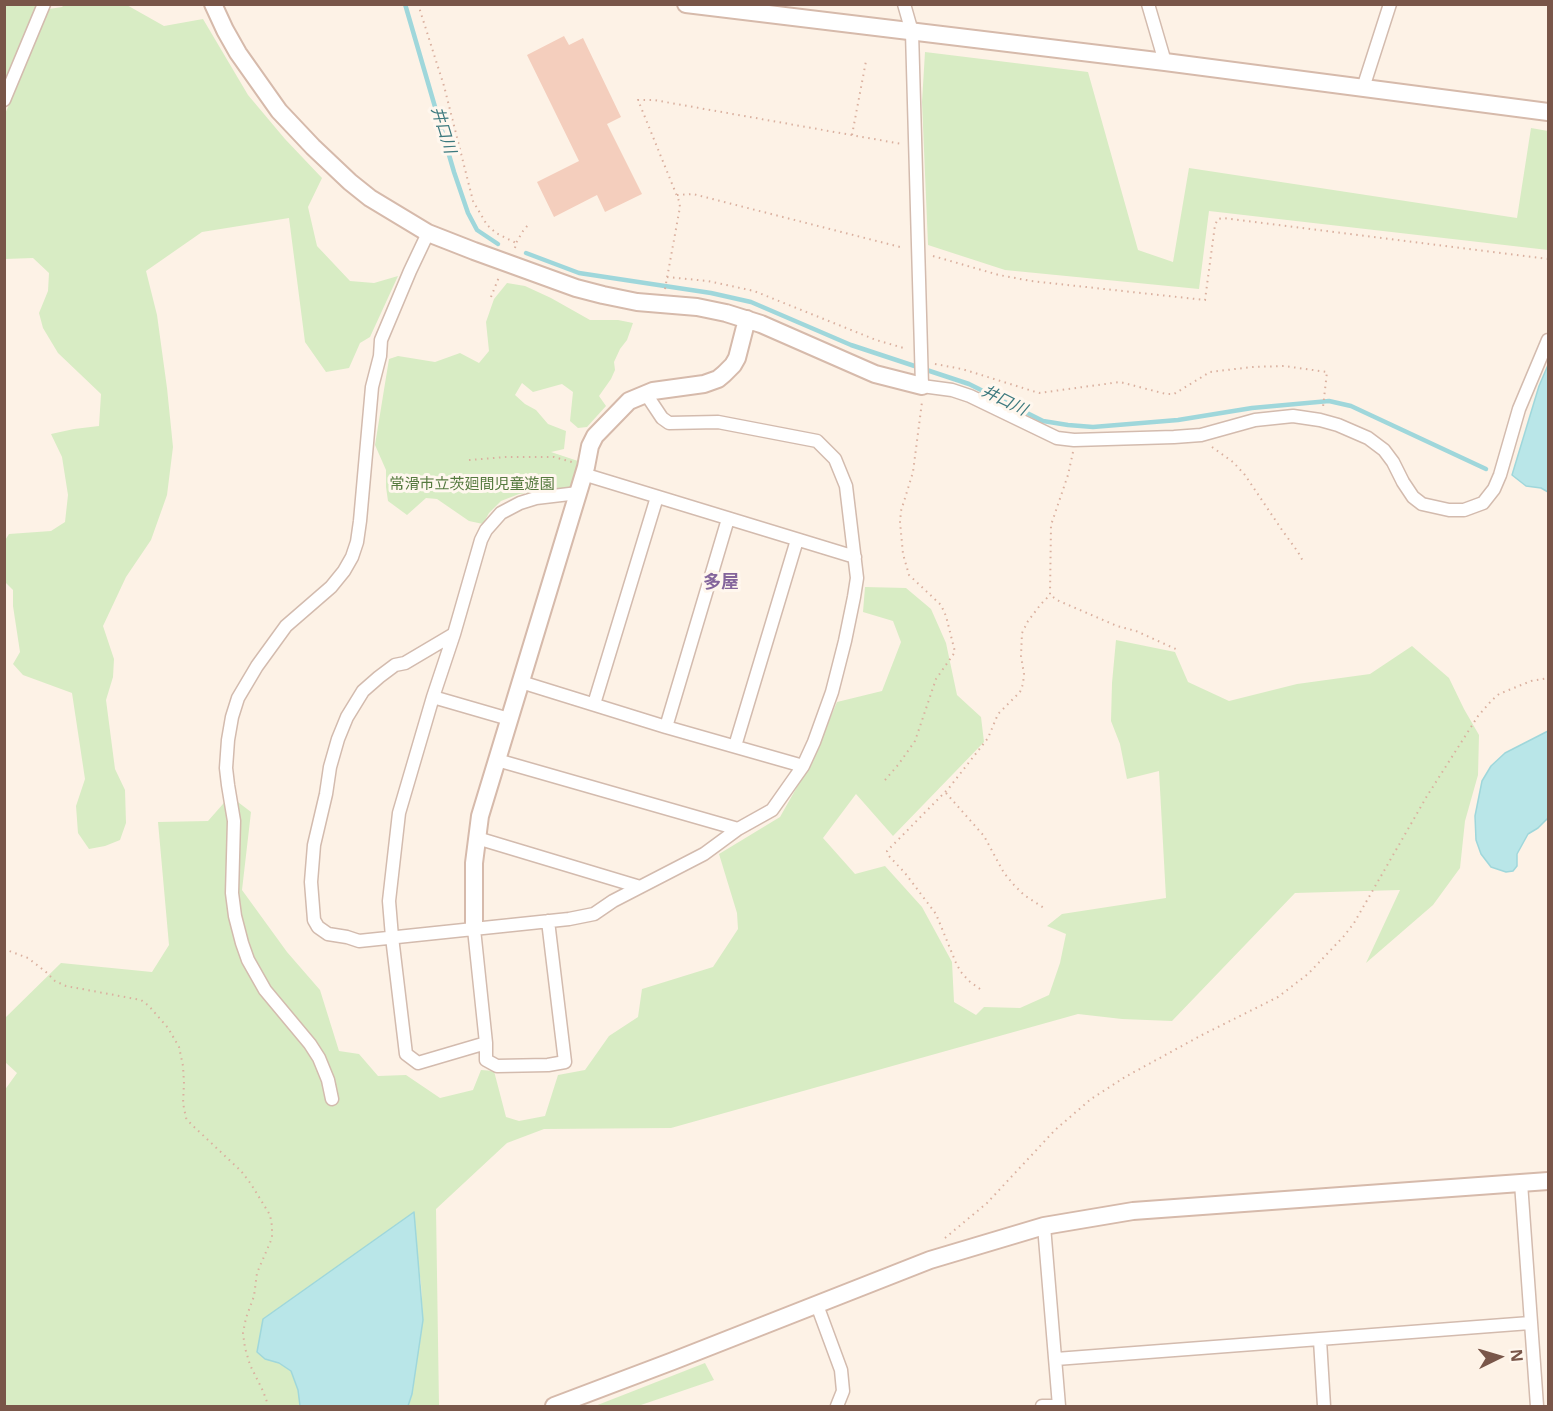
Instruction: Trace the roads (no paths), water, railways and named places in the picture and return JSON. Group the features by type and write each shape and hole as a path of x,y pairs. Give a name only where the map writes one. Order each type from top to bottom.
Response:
{"street":[{"path":"4,100 44,4"},
{"path":"213,4 238,53 279,111 350,182 370,198 428,233 576,288 637,302 697,307 747,319 875,374 970,396 1057,438 1074,440 1201,435 1255,420 1293,416 1322,421 1368,438 1383,450 1393,462 1413,497 1422,504 1449,510 1464,510 1483,503 1494,489 1519,409 1548,340"},
{"path":"686,4 1165,62 1548,112"},
{"path":"904,4 912,32 922,386"},
{"path":"1148,4 1165,62"},
{"path":"1363,88 1390,4"},
{"path":"332,1100 328,1080 319,1058 265,990 248,960 242,943 232,893 234,821 226,768 228,740 238,698 257,666 286,626 331,587 352,557 360,521 372,387 380,356 381,340 428,233"},
{"path":"548,921 565,1062 548,1065 497,1066 486,1060 474,929 474,863 480,816 585,470 590,446 595,436 629,401 653,391 704,384 724,374 737,357 747,319"},
{"path":"454,634 405,663 395,665 370,684 347,717 338,739 314,845 311,882 314,920 320,929 332,936 359,941 569,919 594,914 613,901 704,854 738,829 772,810 803,766 832,693 843,651 857,578 846,486 835,459 817,441 718,422 669,423 662,418 646,394"},
{"path":"585,470 657,497 855,557"},
{"path":"486,1043 418,1063 406,1054 389,901 399,813 481,540 492,522 506,510 536,498 578,493"},
{"path":"594,704 657,497"},
{"path":"666,727 728,519"},
{"path":"735,746 797,540"},
{"path":"521,682 803,766"},
{"path":"433,697 509,719"},
{"path":"497,760 738,829"},
{"path":"477,838 640,887"},
{"path":"554,1407 930,1260 1044,1226 1133,1211 1548,1180"},
{"path":"1521,1183 1537,1407"},
{"path":"1042,1407 1059,1406 1044,1226"},
{"path":"817,1305 840,1370 843,1391 837,1407"},
{"path":"1056,1359 1530,1323"},
{"path":"1320,1340 1324,1407"}],"water":[{"path":"1548,365 1548,492 1541,488 1526,486 1512,475 1539,386"},
{"path":"1548,731 1548,818 1528,834 1517,854 1517,866 1513,871 1506,872 1491,867 1481,854 1476,840 1475,816 1482,781 1491,766 1505,753"},
{"path":"414,1212 423,1320 412,1394 408,1406 300,1406 298,1390 291,1371 279,1363 265,1359 257,1352 263,1319"}],"waterway":[{"name":"井口川","path":"405,4 468,213 477,230 498,244"},
{"name":"井口川","path":"526,253 579,273 711,293 751,302 851,345 969,384 1043,421 1093,427 1178,420 1252,408 1329,401 1351,406 1486,469"}],"district":[{"name":"多屋","path":"721,583"}],"park label":[{"name":"常滑市立茨廻間児童遊園","path":"472,485"}]}
